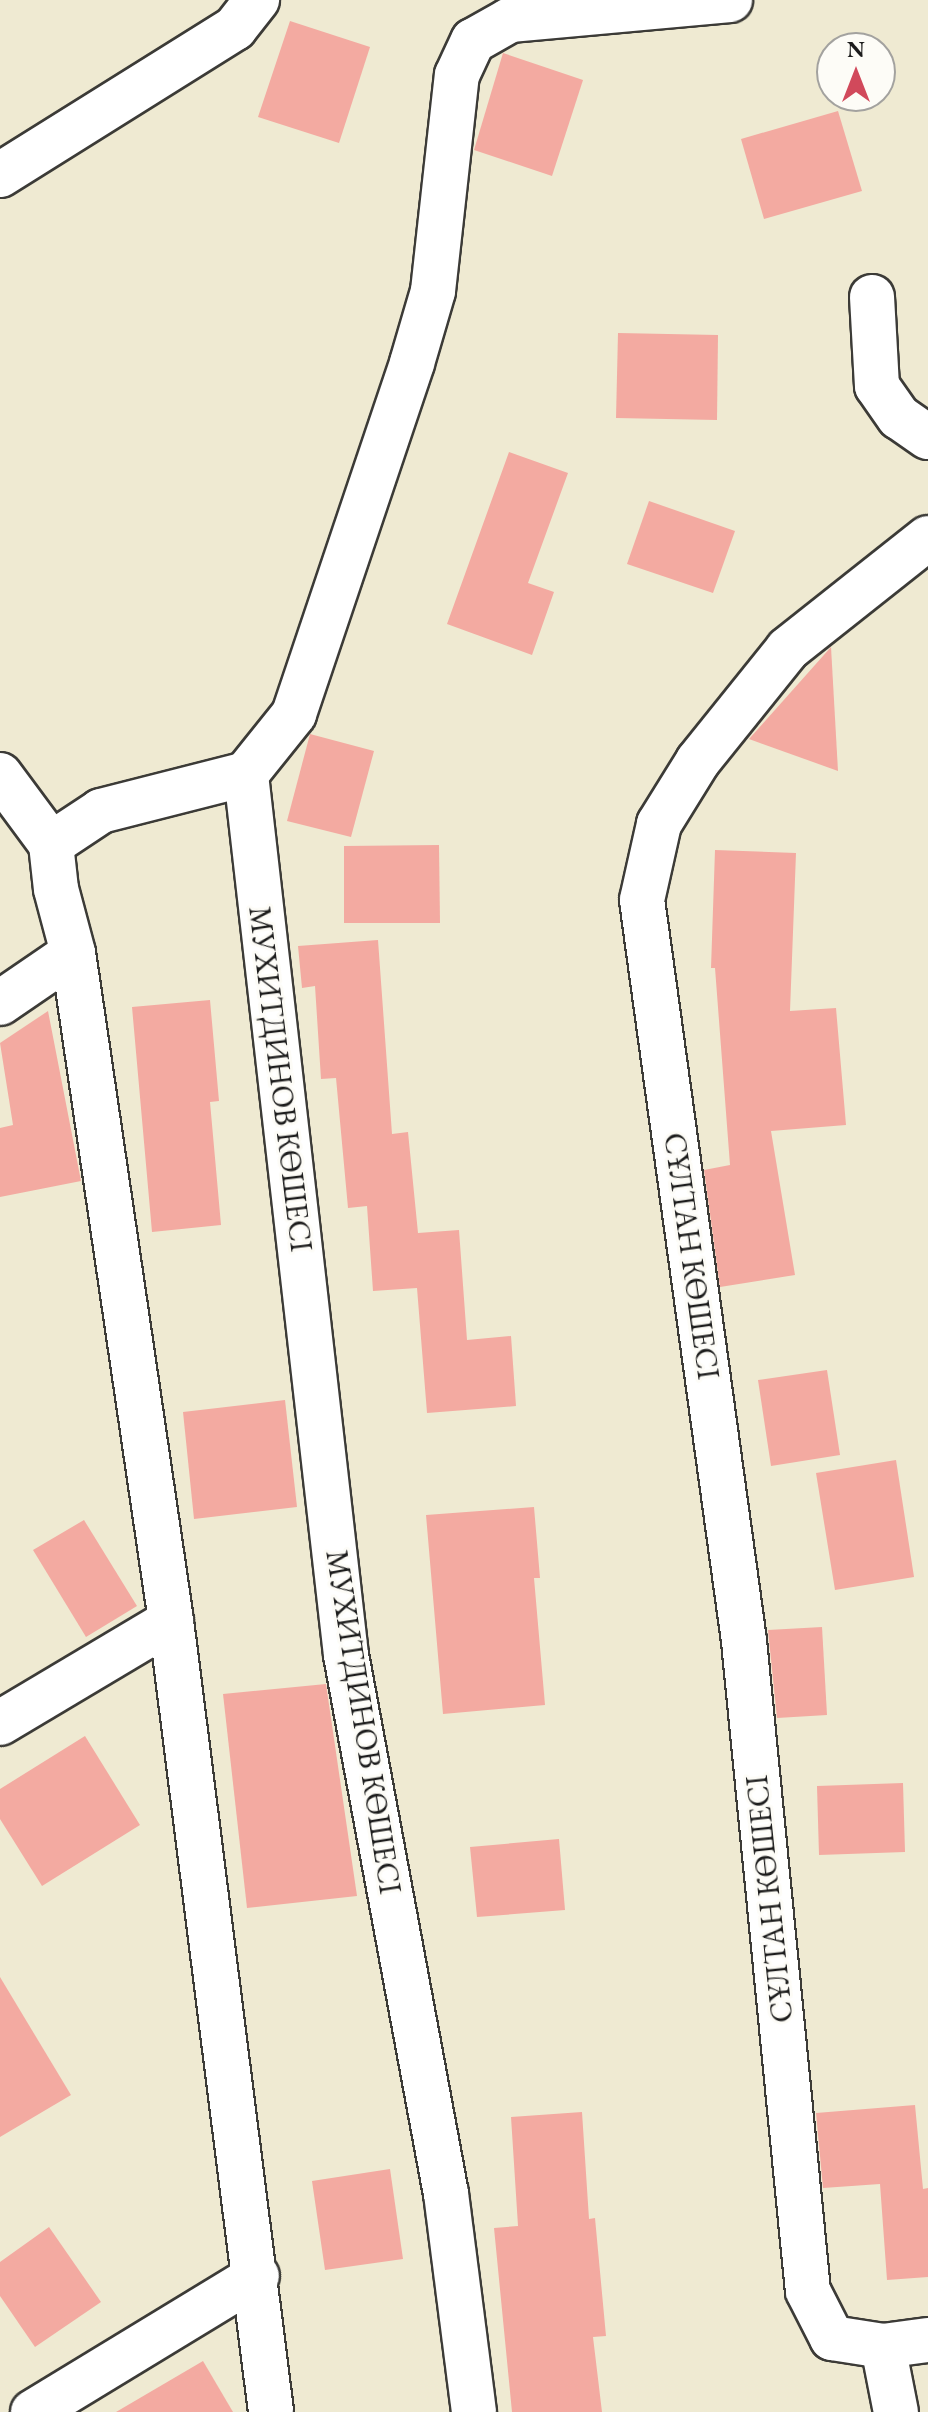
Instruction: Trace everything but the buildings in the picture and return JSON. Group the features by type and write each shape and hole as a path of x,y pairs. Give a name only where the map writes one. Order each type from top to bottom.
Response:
{"street":[{"path":"0,175 235,28 257,0"},
{"path":"51,844 101,811 246,774 294,714 412,363 433,291 457,75 473,41 510,20 730,0"},
{"path":"872,297 877,386 899,417 928,437"},
{"name":"СҰЛТАН КӨШЕСІ","path":"883,2346 832,2338 808,2291 744,1641 642,900 659,824 698,761 788,649 928,538"},
{"name":"МУХИТДИНОВ КӨШЕСІ","path":"246,774 346,1655 446,2194 474,2412"},
{"path":"0,775 51,844 56,889 73,953 171,1621 257,2276 271,2412"},
{"path":"0,1003 73,953"},
{"path":"0,1723 171,1621"},
{"path":"33,2412 257,2276"},
{"path":"896,2412 883,2346 928,2340"}]}
